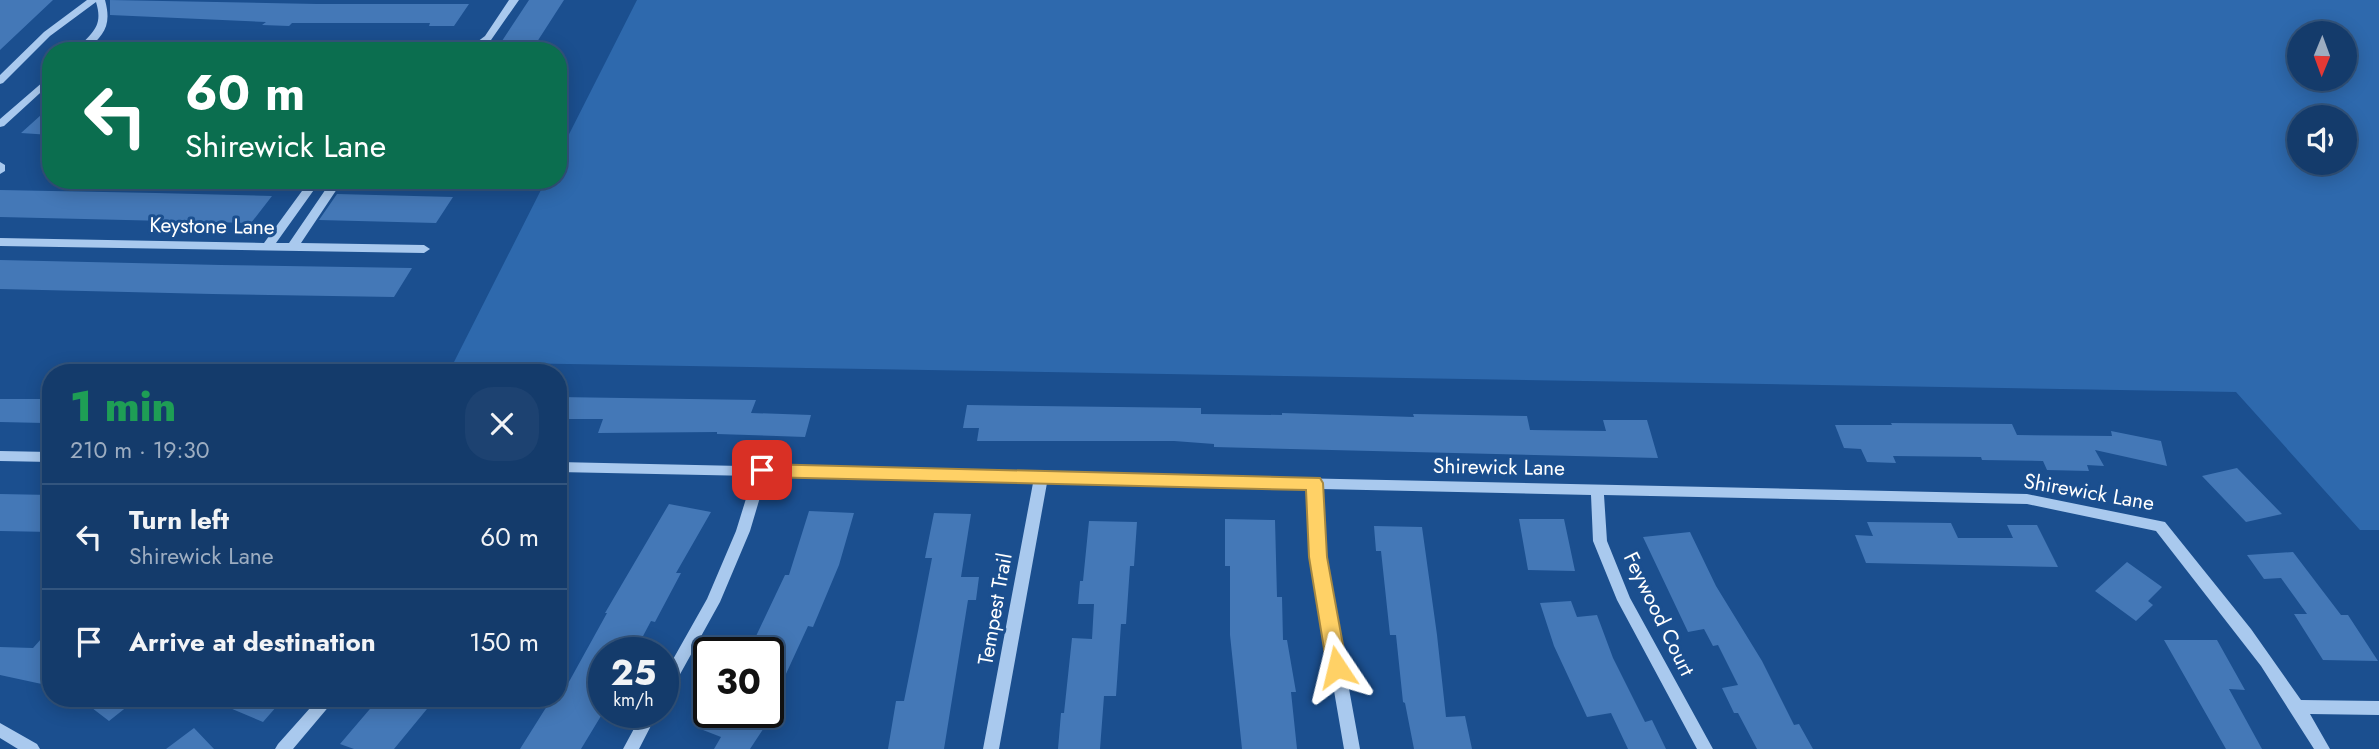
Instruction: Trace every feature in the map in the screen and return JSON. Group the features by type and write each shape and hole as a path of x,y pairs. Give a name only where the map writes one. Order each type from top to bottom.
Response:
{"street":[{"path":"0,80 47,34 93,0"},
{"path":"89,42 101,30 106,16 100,0"},
{"path":"482,42 514,0"},
{"path":"0,124 42,86"},
{"path":"33,95 42,96"},
{"path":"0,165 0,171"},
{"path":"267,247 309,189"},
{"path":"293,246 332,189"},
{"name":"Keystone Lane","path":"0,242 424,249"},
{"path":"0,456 42,457"},
{"name":"Shirewick Lane","path":"567,467 2027,499 2160,526 2217,596 2298,707 2322,749"},
{"path":"679,663 713,602 743,531 762,470"},
{"name":"Tempest Trail","path":"991,749 1041,477"},
{"path":"1314,483 1318,557 1352,749"},
{"name":"Feywood Court","path":"1597,490 1600,541 1624,600 1705,749"},
{"path":"283,749 320,707"},
{"path":"2298,707 2379,708"},
{"path":"631,749 642,728"},
{"path":"0,730 32,749"}],"shaded area":[{"path":"637,0 2379,0 2379,530 2360,530 2236,392 454,362 541,189 567,189 567,138"}],"building":[{"path":"0,0 53,0 0,50"},
{"path":"110,0 469,4 454,26 429,26 430,23 292,23 289,26 262,25 266,22 110,15"},
{"path":"529,0 564,0 537,42 501,42"},
{"path":"42,114 42,134 21,133"},
{"path":"0,190 272,196 251,223 0,217"},
{"path":"337,194 453,197 436,223 319,220"},
{"path":"0,260 412,268 394,297 212,294 0,289"},
{"path":"567,397 756,400 751,413 811,415 805,437 717,432 598,433 603,419 567,419"},
{"path":"0,399 42,399 42,423 0,422"},
{"path":"967,405 1201,408 1201,414 1527,416 1530,430 1606,431 1603,420 1647,420 1658,458 1214,447 1214,444 1174,441 977,441 979,428 963,428"},
{"path":"1891,423 2012,424 2017,435 2112,436 2111,431 2161,441 2167,466 2095,450 2104,466 2087,465 2089,471 2047,470 2043,461 1982,460 1981,457 1893,456 1896,463 1867,462 1861,449 1844,448 1835,425 1892,425"},
{"path":"2237,468 2282,514 2246,522 2202,476"},
{"path":"0,494 42,495 42,532 0,531"},
{"path":"669,504 711,512 676,573 681,573 655,622 651,621 642,637 594,637"},
{"path":"809,511 854,513 839,565 813,627 808,626 784,678 784,637 756,637 785,575 789,575"},
{"path":"934,513 971,514 961,577 979,577 976,600 968,600 944,749 888,749 896,701 904,701 918,631 932,558 925,558"},
{"path":"1225,519 1275,520 1277,597 1282,597 1283,640 1287,640 1296,692 1291,692 1297,749 1242,749 1230,635 1230,566 1225,566"},
{"path":"1519,519 1564,519 1575,571 1528,570"},
{"path":"1089,521 1137,522 1134,566 1130,566 1126,624 1121,624 1116,696 1104,696 1100,749 1058,749 1072,638 1092,639 1094,604 1078,604"},
{"path":"1867,522 1951,523 1958,538 2013,538 2007,525 2037,525 2058,567 1866,563 1855,535 1873,536"},
{"path":"1374,526 1422,527 1446,717 1465,716 1472,749 1414,749 1403,702 1396,635 1390,635 1381,551 1376,551"},
{"path":"1690,532 1716,586 1762,661 1794,725 1799,724 1813,749 1757,749 1722,688 1738,685 1718,645 1713,646 1704,629 1688,632 1643,537"},
{"path":"2293,552 2341,615 2348,615 2378,661 2323,660 2294,614 2307,614 2281,578 2264,579 2247,555"},
{"path":"2127,562 2162,587 2148,601 2153,605 2136,621 2095,591"},
{"path":"1571,601 1577,617 1597,615 1613,658 1645,722 1652,720 1666,749 1628,749 1611,713 1587,717 1554,646 1540,603"},
{"path":"42,638 42,684 0,675 0,647 33,648"},
{"path":"2164,640 2217,640 2245,690 2229,689 2262,749 2226,749"},
{"path":"588,647 588,728 594,728 581,749 520,749 546,707 567,707 567,685"},
{"path":"91,707 127,707 109,721"},
{"path":"227,707 276,707 263,722"},
{"path":"372,707 429,707 394,749 354,749 340,744"},
{"path":"194,728 214,749 166,749"},
{"path":"764,728 750,749 714,749 721,737 703,730"}],"route":[{"path":"762,470 1314,483 1318,557 1337,667"}]}
